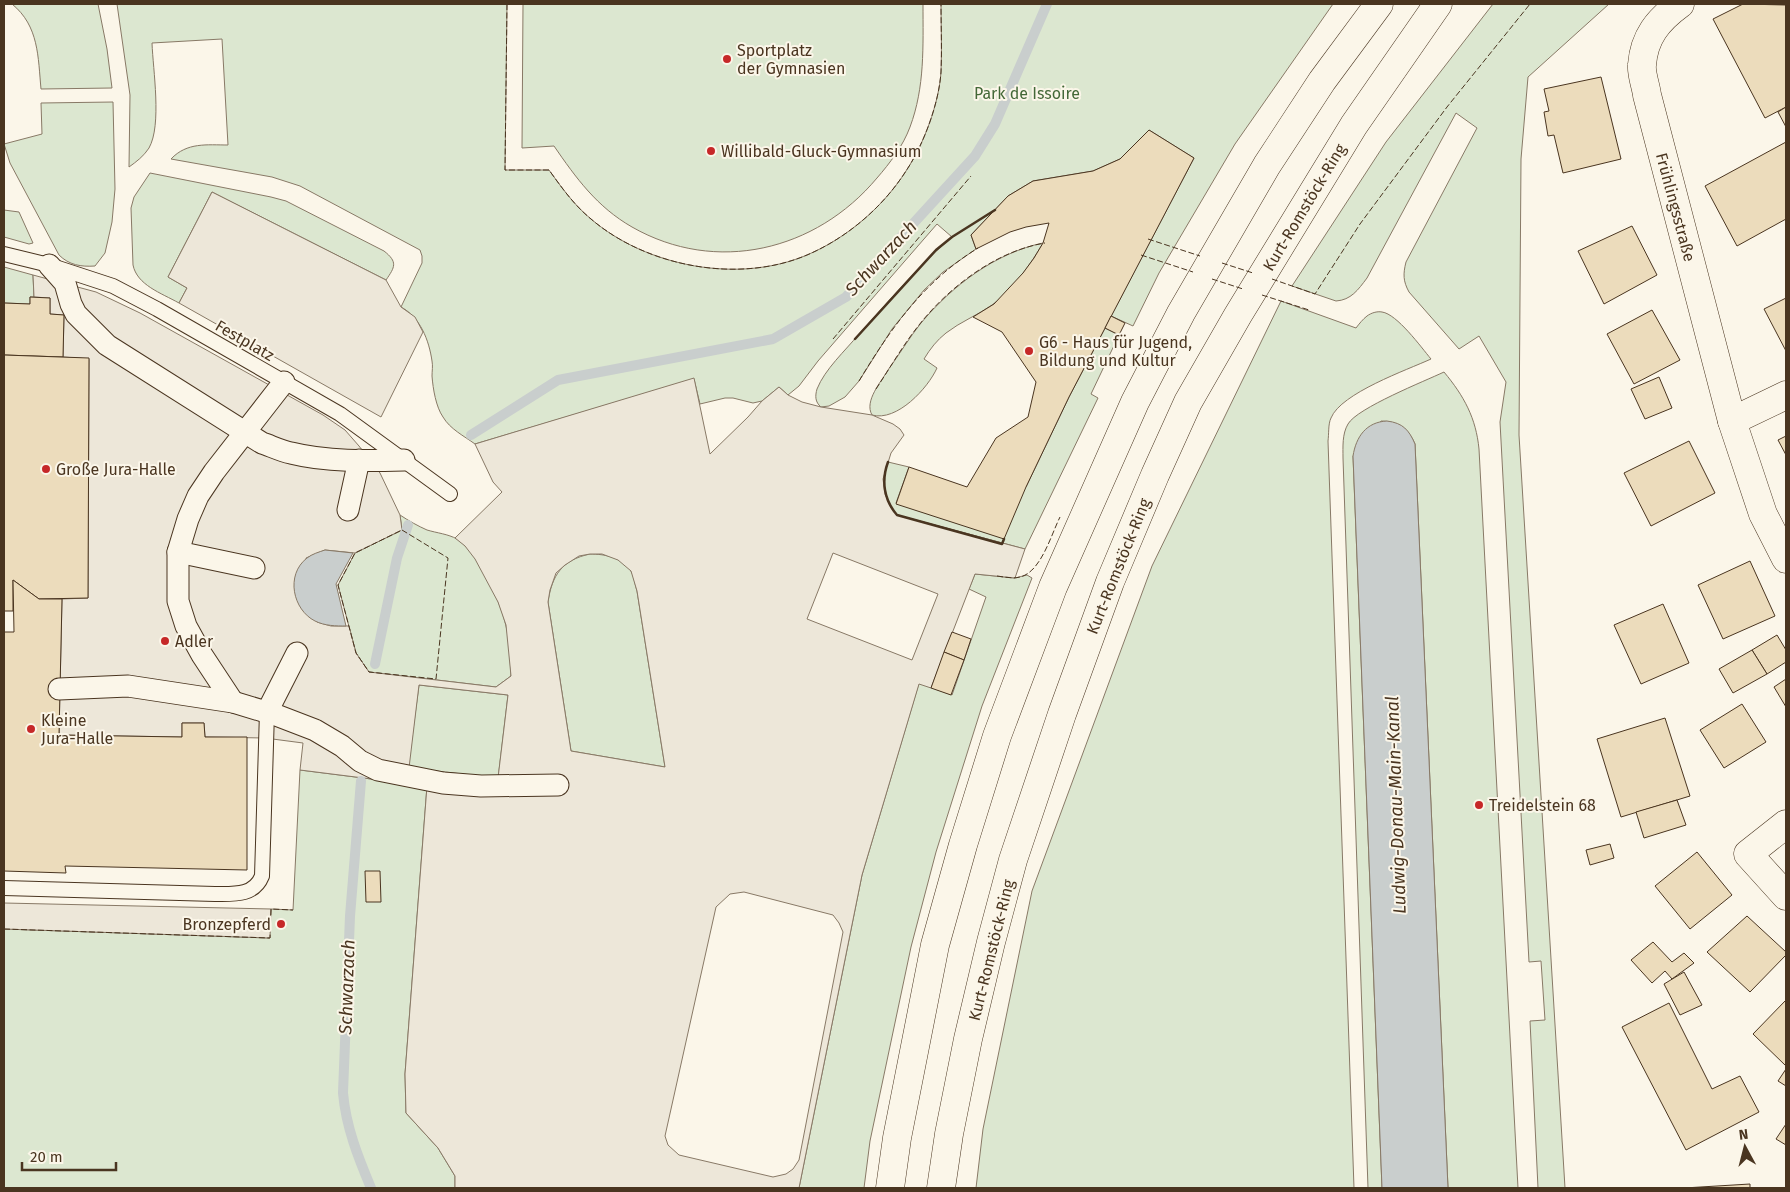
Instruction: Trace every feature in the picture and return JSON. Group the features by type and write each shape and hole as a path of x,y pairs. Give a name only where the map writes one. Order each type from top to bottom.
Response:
{"main road":[{"path":"890,1188 897,1138 935,945 963,845 998,736 1053,587 1135,402 1181,313 1267,165 1322,80 1379,4"},
{"name":"Kurt-Romstöck-Ring","path":"941,1188 949,1134 968,1039 991,942 1014,860 1062,714 1110,582 1188,402 1238,315 1354,125 1438,4"},
{"name":"Frühlingsstraße","path":"1680,4 1664,15 1650,34 1642,66 1647,95 1732,421 1763,514 1786,559"},
{"path":"1732,421 1786,395"},
{"path":"1786,824 1748,854 1786,896"}],"street":[{"path":"50,265 65,283 76,314 107,345 262,443 290,453 314,457 404,460"},
{"path":"233,702 202,655 186,626 178,602 178,552 188,519 198,496 214,472 284,382"},
{"path":"348,510 359,460"},
{"path":"178,552 254,568"},
{"path":"267,712 298,653"},
{"path":"60,689 128,686 233,702 267,712 315,730 342,746 360,761 378,770 443,783 481,786 558,785"}],"lane":[{"name":"Festplatz","path":"4,254 50,265 113,286 340,414 450,494"},
{"path":"4,888 238,894 259,885 264,859 267,712"}],"green space":[{"path":"12,4 98,4 112,88 41,89 38,54 32,32 28,22"},
{"name":"Park de Issoire","path":"117,4 507,4 505,170 549,170 579,208 614,236 639,249 666,259 694,266 724,269 780,264 822,248 863,220 897,184 919,148 934,110 941,72 941,4 1333,4 1235,144 1159,273 1133,326 1111,316 1194,158 1149,130 1120,159 1093,171 1033,181 1008,196 971,235 976,249 943,272 924,290 892,329 859,381 845,397 829,406 821,407 816,396 817,389 825,374 893,296 952,237 937,224 818,361 799,386 788,395 779,387 762,401 753,403 725,398 700,404 694,379 475,444 453,429 441,413 434,392 431,353 426,337 408,311 401,307 422,263 420,250 300,186 272,177 171,159 191,147 228,145 222,39 152,43 156,112 153,138 145,154 129,167 130,95"},
{"name":"Willibald-Gluck-Gymnasium","path":"523,4 923,4 921,82 915,112 904,141 887,166 852,203 825,223 795,238 763,248 730,252 697,250 664,242 632,227 608,210 588,191 554,146 522,148"},
{"path":"1493,4 1609,4 1528,77 1521,159 1519,435 1565,1188 1538,1188 1530,1021 1545,1020 1541,961 1529,962 1500,422 1506,382 1479,336 1459,349 1409,292 1404,277 1406,262 1477,128 1456,113 1367,278 1354,294 1346,299 1336,301 1292,286 1386,142"},
{"path":"113,102 115,189 112,222 105,253 95,266 76,265 59,255 10,163 4,144 42,134 41,103"},
{"path":"150,173 286,201 384,251 391,258 394,265 393,268 386,280 212,192 168,277 187,288 179,303 151,288 139,278 133,265 131,208 134,197"},
{"path":"4,210 19,212 33,243 29,244 4,237"},
{"path":"1043,243 1021,277 1007,292 987,309 951,329 934,345 924,359 937,368 919,394 911,402 891,413 882,416 872,415 870,404 878,386 912,335 933,309 961,284 991,263 1025,248"},
{"path":"4,267 33,275 34,297 30,297 30,304 4,303"},
{"path":"1281,301 1356,328 1372,313 1388,314 1395,318 1431,359 1376,383 1347,400 1337,409 1331,418 1329,426 1354,1188 976,1188 983,1129 1032,891 1152,566"},
{"path":"1105,328 1119,335 1091,394 1098,398 1025,549 897,515 889,503 885,490 884,483 888,462 909,467 896,503 1026,487 1069,397"},
{"path":"1444,372 1468,408 1475,427 1479,449 1518,1188 1448,1188 1415,444 1402,427 1392,422 1381,421 1353,456 1382,1188 1368,1188 1343,441 1348,424 1364,410 1392,395"},
{"path":"400,515 427,530 457,539 473,555 488,578 503,615 510,651 511,676 496,687 369,672 356,653 338,585 355,553 402,530"},
{"path":"590,554 618,559 627,566 633,575 665,767 571,751 548,602 552,584 560,570 572,560"},
{"path":"975,574 1015,578 1027,575 1032,578 982,706 936,852 911,947 870,1141 864,1188 799,1188 862,875 919,683 952,695 986,597 969,589"},
{"path":"419,685 508,695 498,779 408,768"},
{"path":"300,770 427,786 405,1074 406,1113 438,1148 455,1176 455,1188 4,1188 4,929 269,938 271,909 293,910"}],"shaded area":[{"path":"212,192 386,280 401,307 415,317 423,332 381,417 179,303 187,288 168,277"},
{"path":"33,275 96,292 140,313 323,415 345,430 380,473 400,515 402,530 355,553 325,550 306,558 317,622 331,626 349,626 356,653 369,672 496,687 511,676 506,625 498,602 475,559 465,546 455,538 502,492 493,482 475,444 694,378 710,454 762,401 779,387 788,395 802,402 872,415 893,424 904,435 891,453 883,479 885,494 891,508 897,515 1025,549 1015,578 975,574 931,688 919,684 862,875 799,1188 455,1188 455,1176 438,1148 406,1113 405,1074 427,786 300,770 303,743 265,738 205,737 204,723 182,723 182,737 59,735 62,599 88,598 89,359 63,357 64,315 50,314 50,298 34,297","holes":["833,553 938,594 912,660 807,619","602,554 618,560 631,571 637,591 665,767 571,751 548,602 556,573 579,556","419,685 508,695 498,778 409,768","744,892 833,915 843,932 799,1160 793,1169 786,1174 773,1177 679,1155 668,1145 665,1136 716,907 730,894"]},
{"path":"4,903 271,909 270,938 4,929"}],"water":[{"name":"Ludwig-Donau-Main-Kanal","path":"1387,421 1397,423 1405,428 1415,444 1448,1188 1382,1188 1353,456 1354,449 1363,432 1373,424"},
{"path":"325,550 353,553 336,584 346,626 319,623 307,616 301,609 294,592 296,573 300,565 309,557"}],"building":[{"path":"1743,4 1786,5 1786,107 1765,118 1713,19"},
{"path":"1601,77 1621,159 1563,173 1554,135 1548,136 1544,112 1549,111 1544,89"},
{"path":"1786,107 1786,127 1778,112"},
{"path":"1149,130 1194,158 1069,397 1026,487 1004,539 896,504 909,467 967,487 996,438 1028,417 1036,382 1002,332 973,317 994,304 1023,273 1043,243 1049,223 1010,232 976,249 971,235 1008,196 1033,181 1093,171 1120,159"},
{"path":"1786,142 1786,219 1737,246 1705,186"},
{"path":"1632,226 1657,275 1604,304 1578,251"},
{"path":"30,297 50,298 50,314 64,315 63,357 4,355 4,303 30,304"},
{"path":"1786,298 1786,351 1764,309"},
{"path":"1652,310 1680,360 1634,384 1607,334"},
{"path":"1111,316 1125,323 1119,335 1105,328"},
{"name":"Große Jura-Halle","path":"4,355 89,358 88,598 39,599 13,580 13,611 4,611"},
{"path":"1659,377 1672,408 1645,419 1631,389"},
{"path":"1786,436 1786,455 1778,440"},
{"path":"1689,441 1715,493 1651,526 1624,473"},
{"path":"1750,561 1775,616 1723,639 1698,585"},
{"name":"Kleine Jura-Halle","path":"13,580 39,599 62,599 59,735 182,737 182,723 204,723 205,737 247,737 247,870 65,866 66,873 4,871 4,632 14,632"},
{"path":"1663,604 1689,663 1641,684 1614,625"},
{"path":"952,632 971,639 964,660 944,652"},
{"path":"1777,635 1786,650 1786,662 1767,674 1752,650"},
{"path":"1752,650 1767,674 1733,693 1719,669"},
{"path":"944,652 964,660 951,695 931,688"},
{"path":"1786,679 1786,707 1774,687"},
{"path":"1742,704 1766,742 1724,768 1700,730"},
{"path":"1665,718 1690,796 1621,817 1597,739"},
{"path":"1677,800 1686,825 1644,838 1636,812"},
{"path":"1610,844 1614,858 1590,865 1586,850"},
{"path":"1697,852 1732,895 1690,929 1655,886"},
{"path":"365,871 380,871 381,902 366,902"},
{"path":"1747,916 1786,952 1786,955 1750,992 1707,952"},
{"path":"1653,942 1672,962 1684,953 1694,963 1672,979 1665,971 1652,983 1631,960"},
{"path":"1684,972 1702,1005 1680,1015 1664,984"},
{"path":"1786,1000 1786,1066 1753,1034"},
{"path":"1669,1003 1712,1089 1740,1076 1759,1112 1686,1150 1622,1027"},
{"path":"1786,1069 1786,1086 1778,1081"},
{"path":"1786,1124 1786,1145 1776,1139"},
{"path":"1750,1184 1750,1188 1684,1188"}],"waterway":[{"name":"Schwarzach","path":"471,435 558,380 773,339 846,297 975,156 995,124 1047,4"},
{"name":"Schwarzach","path":"375,664 397,558 408,525"},
{"name":"Schwarzach","path":"361,781 350,916 343,1093 350,1130 371,1188"}],"fence":[{"path":"507,4 505,170 549,170 579,208 614,236 639,249 666,259 694,266 724,269 780,264 822,248 863,220 897,184 913,160 934,110 941,72 941,4"},
{"path":"1272,279 1315,294 1360,224 1447,107 1530,4"},
{"path":"833,339 971,176"},
{"path":"1148,239 1200,256"},
{"path":"876,389 919,325 944,297 959,284 992,262 1027,247 1045,243"},
{"path":"859,381 896,324 910,307 941,275 978,248"},
{"path":"1141,255 1193,272"},
{"path":"1222,263 1253,273"},
{"path":"1212,279 1243,289"},
{"path":"1262,295 1309,310"},
{"path":"997,576 1020,577 1034,568 1040,561 1060,517"},
{"path":"402,530 448,558 436,679 369,672 356,653 338,585 355,553 402,530"},
{"path":"4,929 270,938 271,909 293,910"}],"wall":[{"path":"855,339 936,250 952,237 995,210"},
{"path":"888,462 884,483 885,490 889,503 897,515 1002,544 1004,539"}],"place":[{"name":"Sportplatz der Gymnasien","path":"727,59"},
{"name":"Willibald-Gluck-Gymnasium","path":"711,151"},
{"name":"G6 - Haus für Jugend, Bildung und Kultur","path":"1029,351"},
{"name":"Große Jura-Halle","path":"46,469"},
{"name":"Adler","path":"165,641"},
{"name":"Kleine Jura-Halle","path":"31,729"},
{"name":"Treidelstein 68","path":"1479,805"},
{"name":"Bronzepferd","path":"281,924"}]}
